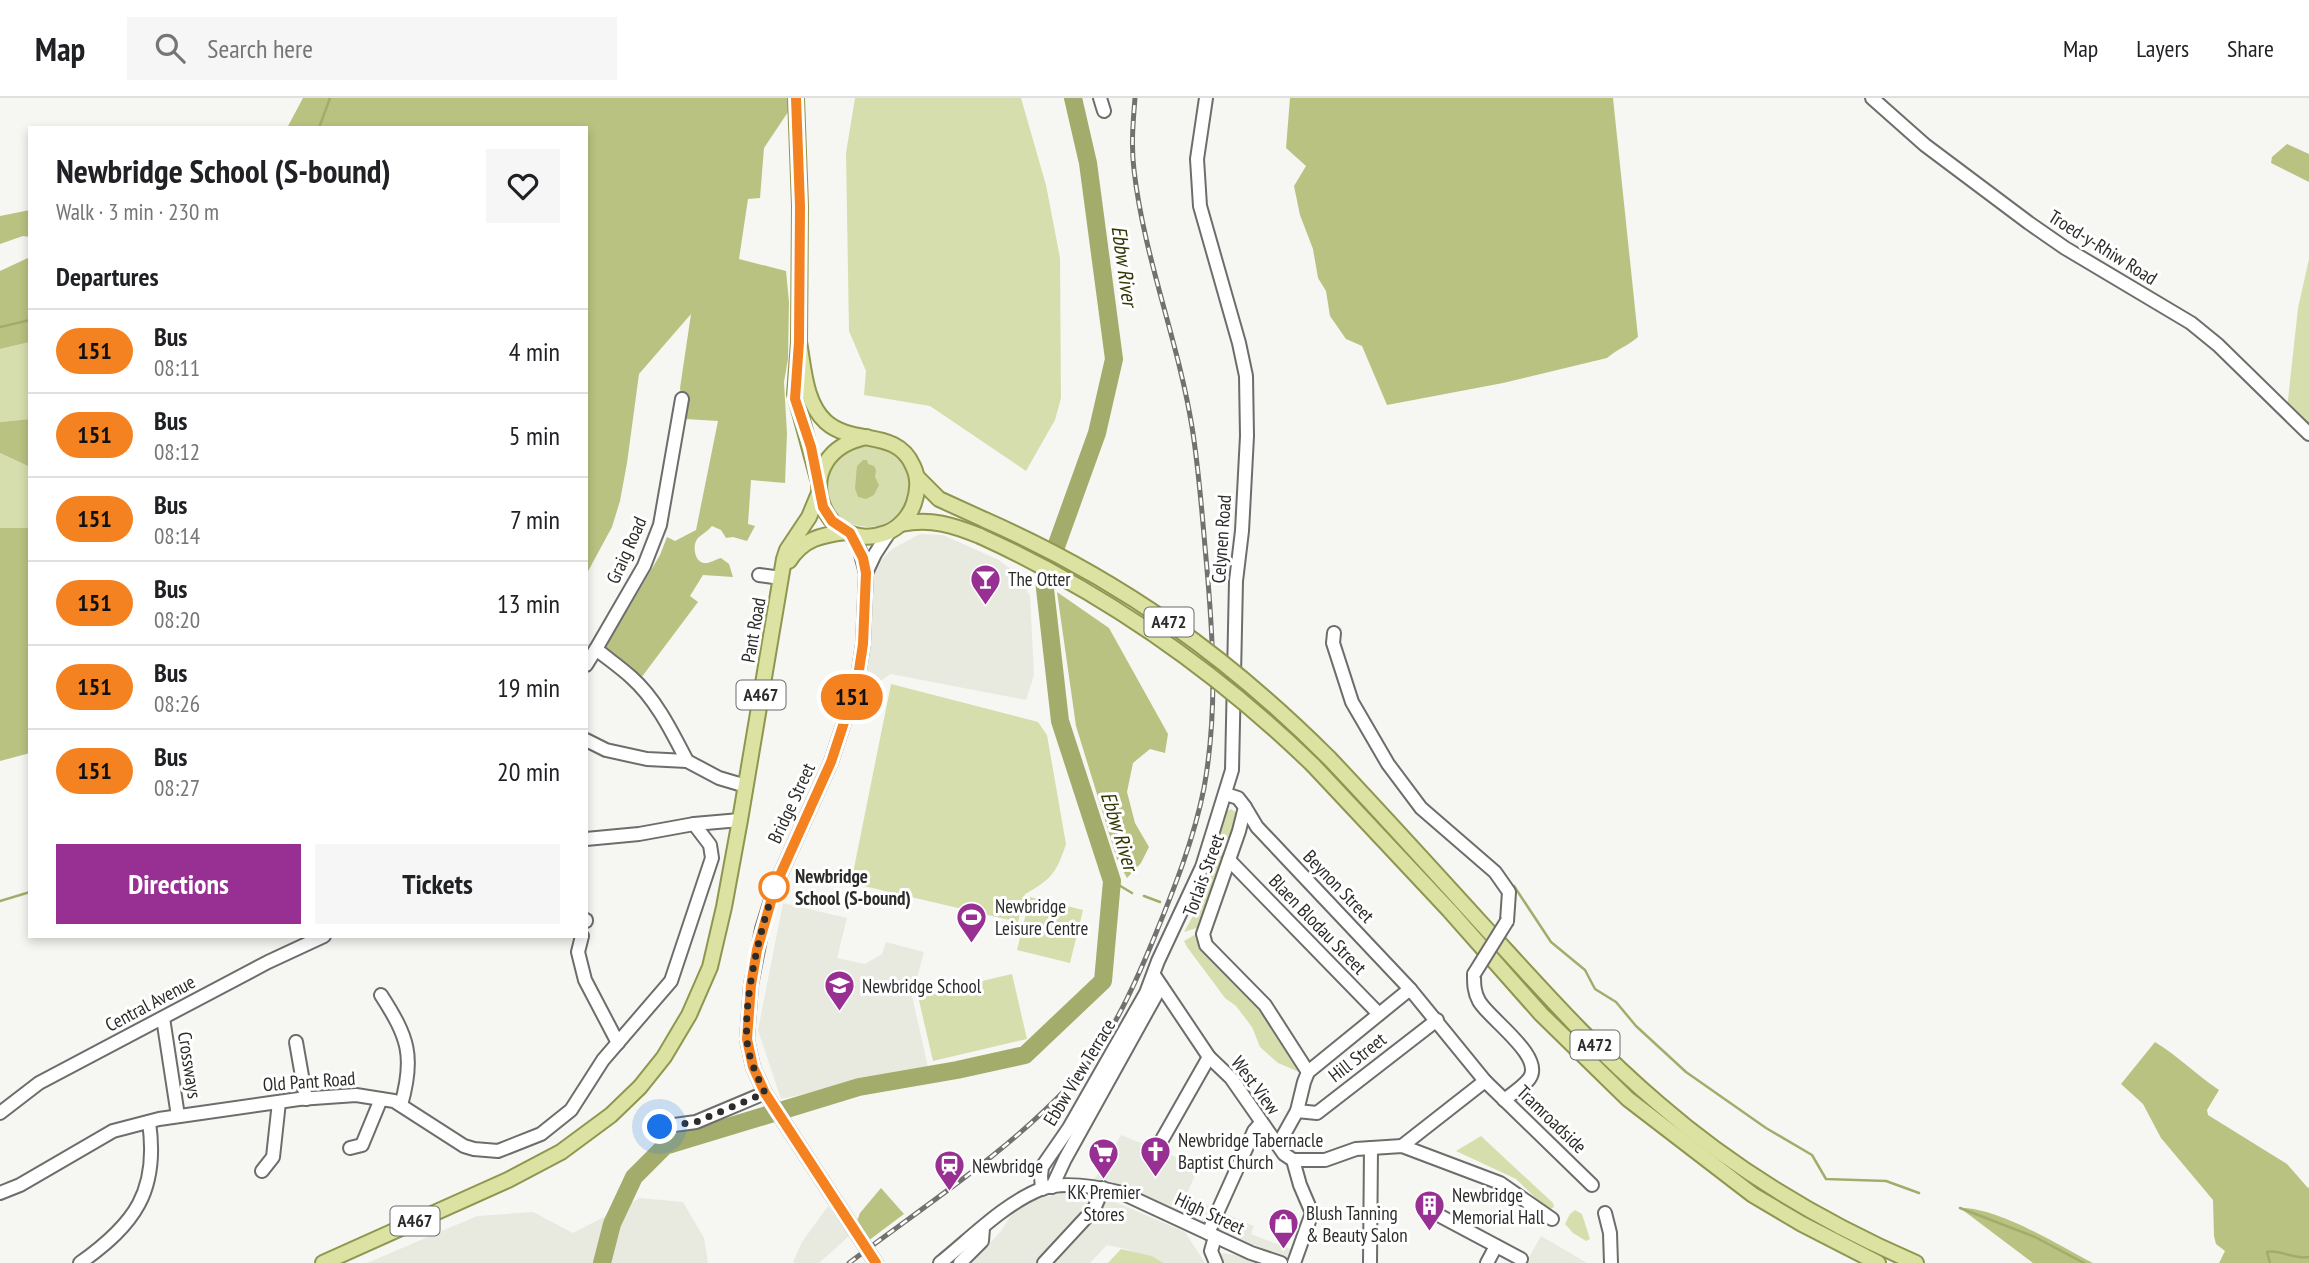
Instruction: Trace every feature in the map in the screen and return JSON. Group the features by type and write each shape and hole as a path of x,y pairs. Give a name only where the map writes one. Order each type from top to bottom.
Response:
{"main road":[{"path":"796,98 800,206 799,342 795,399 827,514 848,532"},
{"path":"799,342 810,397 821,416 837,430 867,437"},
{"path":"819,487 825,463 837,449 849,441 867,437"},
{"name":"A472","path":"867,437 883,439 898,446 910,460 917,477 939,499 1086,570 1128,594 1196,641 1280,709 1329,758 1562,1012 1660,1105 1713,1148 1762,1181 1832,1222 1916,1263"},
{"path":"895,527 914,505 918,488 917,477"},
{"name":"Pant Road","path":"740,820 785,554 809,517 819,487"},
{"name":"A472","path":"848,532 867,536 932,520 945,523 980,536 1081,587 1153,632 1221,682 1269,722 1313,765 1449,910 1541,1014 1628,1099 1753,1195 1878,1263"},
{"name":"Pant Road","path":"782,575 798,550 811,539 848,532"},
{"name":"A467","path":"323,1263 508,1180 561,1152 611,1115 640,1087 664,1057 710,967 740,820"}],"street":[{"path":"1100,98 1104,111"},
{"name":"Celynen Road","path":"1047,1188 1065,1159 1157,980 1202,867 1232,770 1236,581 1242,531 1247,436 1246,376 1239,342 1200,206 1197,159 1206,98"},
{"name":"Troed-y-Rhiw Road","path":"1872,98 1925,145 2029,223 2065,248 2191,324 2218,345 2309,434"},
{"name":"Graig Road","path":"588,662 643,566 660,525 682,399"},
{"name":"Bridge Street","path":"866,573 875,554 895,527"},
{"name":"Bridge Street","path":"848,532 863,558 866,573 863,644 857,683 831,762 776,884 757,950 747,1039 753,1067 768,1097 876,1263"},
{"path":"759,576 782,575"},
{"path":"1334,633 1334,643 1352,702 1388,764 1421,808 1495,872 1508,892 1507,921 1474,974 1474,989 1480,1003 1531,1059 1530,1079 1504,1100"},
{"path":"596,649 642,689 664,719 687,761"},
{"path":"588,741 606,750 647,759 687,761 719,778 746,786"},
{"path":"1226,794 1238,798 1245,807"},
{"name":"Torlais Street","path":"1245,807 1203,934 1206,945 1265,1005 1308,1072"},
{"name":"Beynon Street","path":"1245,807 1257,827 1437,1020"},
{"path":"588,839 740,820"},
{"name":"Old Pant Road","path":"0,1193 20,1185 113,1131 178,1116 306,1099 356,1095 381,1099 401,1105 464,1146 474,1149 498,1151 541,1134 571,1111 591,1076 671,981 712,858 710,845 694,824"},
{"name":"Blaen Blodau Street","path":"1229,860 1378,1014"},
{"name":"Central Avenue","path":"3,1105 39,1083 268,962 320,938"},
{"path":"582,938 578,952 585,980 618,1043"},
{"name":"West View","path":"1157,980 1209,1057 1231,1078 1261,1123 1293,1160 1312,1213 1294,1263"},
{"path":"1278,1145 1297,1111 1308,1072 1410,989"},
{"path":"381,995 402,1027 408,1054 408,1082 401,1105"},
{"name":"Crossways","path":"163,1018 178,1116"},
{"name":"Tramroadside","path":"1437,1020 1485,1081 1592,1185"},
{"name":"Hill Street","path":"1297,1111 1317,1113 1437,1020"},
{"path":"296,1042 306,1099"},
{"path":"1159,1145 1209,1057"},
{"path":"1402,1146 1485,1081"},
{"path":"660,1127 696,1122 768,1097"},
{"path":"350,1148 362,1144 381,1099"},
{"path":"262,1171 273,1157 279,1102"},
{"path":"80,1263 120,1231 137,1209 149,1180 152,1148 149,1122"},
{"path":"1216,1263 1210,1251 1212,1235 1254,1131 1261,1123"},
{"path":"1293,1160 1325,1160 1356,1149 1402,1146 1500,1183 1552,1219"},
{"path":"1370,1263 1371,1148"},
{"name":"High Street","path":"940,1263 1011,1206 1047,1188 1103,1188 1122,1193 1262,1258 1281,1263"},
{"path":"1044,1263 1094,1209 1103,1188"},
{"path":"1427,1209 1521,1259"},
{"path":"1605,1213 1610,1233 1611,1263"},
{"path":"960,1263 982,1241 984,1228"},
{"path":"1487,1263 1496,1246"}],"shaded area":[{"path":"920,534 943,535 999,560 1013,571 1030,595 1034,675 1026,700 891,674 866,690 872,578 883,558 892,549"},
{"name":"Newbridge School","path":"783,903 847,918 837,958 865,964 882,954 886,942 924,952 912,996 928,1067 781,1099 758,1030"},
{"path":"1121,1135 1199,1166 1186,1196 1254,1226 1251,1234 1293,1250 1289,1258 1092,1183"},
{"path":"1070,1192 1111,1200 1185,1232 1205,1263 1163,1263 1107,1245 1090,1263 971,1263 1001,1231 1014,1211 1043,1197"},
{"path":"640,1198 683,1202 704,1238 708,1263 367,1263 477,1216 533,1212 573,1233"},
{"path":"828,1206 849,1236 819,1263 793,1262 802,1242"},
{"path":"1541,1236 1587,1263 1526,1263"},
{"path":"1223,1253 1263,1263 1221,1263 1219,1256"}],"green space":[{"path":"303,98 788,98 788,112 764,148 760,198 748,199 739,259 786,271 789,302 788,359 784,382 787,434 785,483 751,480 748,524 755,526 747,541 726,538 721,530 712,526 698,538 695,548 698,560 706,563 721,558 729,564 733,577 703,575 690,596 698,602 641,678 605,648 660,555 667,537 675,541 696,530 718,421 685,419 680,388 691,314 639,374 620,501 612,527 588,571 588,126 288,126"},
{"path":"855,98 1021,98 1046,185 1060,258 1061,398 1055,420 1026,471 930,406 864,395 866,371 849,331 846,153"},
{"path":"1290,98 1613,98 1638,337 1607,358 1503,383 1387,405 1362,346 1346,339 1330,316 1326,291 1318,278 1313,249 1300,215 1294,186 1306,166 1286,148"},
{"path":"2287,144 2309,154 2309,182 2271,163 2272,157"},
{"path":"28,210 28,237 0,244 0,216"},
{"path":"28,258 28,342 0,349 0,271"},
{"path":"2309,259 2309,428 2287,409 2298,308"},
{"path":"28,342 28,419 0,422 0,349"},
{"path":"28,419 28,466 0,453 0,422"},
{"path":"868,445 884,448 897,457 906,470 909,486 906,502 897,515 884,524 868,527 852,524 839,515 830,502 827,486 830,470 839,457 852,448"},
{"path":"0,453 28,466 28,528 0,528"},
{"path":"863,460 874,466 879,485 874,495 866,499 858,497 855,488 857,466"},
{"path":"0,528 28,528 28,754 0,761"},
{"path":"1057,592 1109,628 1168,734 1165,753 1150,749 1133,763 1127,792 1135,823 1149,847 1141,863 1127,878 1117,859 1076,726"},
{"path":"891,684 1038,722 1047,735 1066,844 1052,874 1025,894 1018,922 851,883"},
{"path":"1231,809 1238,814 1234,831 1214,853 1227,811"},
{"path":"1231,843 1200,927 1184,932 1203,904 1196,901 1208,869"},
{"path":"1030,897 1083,910 1070,963 1017,950"},
{"path":"1198,933 1266,1016 1299,1072 1278,1063 1260,1047 1252,1027 1236,1006 1225,998 1187,947 1184,941"},
{"path":"1012,974 1027,1039 933,1061 918,996"},
{"path":"2155,1042 2219,1090 2207,1110 2208,1115 2287,1164 2309,1187 2309,1263 2219,1263 2225,1251 2216,1244 2214,1236 2213,1200 2161,1138 2143,1104 2121,1084"},
{"path":"1481,1136 1553,1203 1554,1207 1548,1210 1516,1179 1456,1151"},
{"path":"881,1188 904,1214 868,1241 857,1221 860,1213"},
{"path":"1960,1208 1975,1209 2010,1220 2093,1263 2033,1263"},
{"path":"1575,1210 1582,1214 1590,1239 1586,1241 1565,1224"},
{"path":"1121,1249 1152,1256 1163,1263 1108,1263"}],"waterway":[{"path":"320,126 330,98"},
{"name":"Ebbw River","path":"602,1263 612,1224 634,1177 665,1146 859,1087 1025,1055 1103,981 1112,881 1060,721 1044,580 1097,433 1114,359 1088,163 1073,98"},
{"path":"0,327 28,320"},
{"path":"1112,881 1132,893"},
{"path":"1514,886 1551,942 1585,970 1595,989 1616,1002 1636,1026 1686,1072 1766,1128 1812,1155 1826,1179 1886,1181 1919,1193"},
{"path":"0,901 28,893"},
{"path":"1144,896 1160,902"},
{"path":"1960,1208 2035,1237 2084,1263"},
{"path":"2270,1263 2267,1252 2309,1257"}],"railway":[{"path":"849,1263 1018,1135 1083,1070 1107,1035 1137,977 1176,882 1200,807 1213,702 1211,616 1202,509 1186,395 1139,203 1133,152 1135,98"}],"bus line":[{"name":"151","path":"796,98 800,206 799,342 795,399 811,447 823,507 832,521 850,533 865,564 863,644 857,683 831,762 782,868 766,913 751,985 747,1039 753,1067 765,1093 876,1263"}],"place":[{"name":"The Otter","path":"985,606"},
{"name":"Newbridge School (S-bound)","path":"774,887"},
{"name":"Newbridge Leisure Centre","path":"972,944"},
{"name":"Newbridge School","path":"839,1013"},
{"name":"Newbridge Tabernacle Baptist Church","path":"1155,1178"},
{"name":"KK Premier Stores","path":"1104,1180"},
{"name":"Newbridge","path":"949,1193"},
{"name":"Newbridge Memorial Hall","path":"1429,1233"},
{"name":"Blush Tanning & Beauty Salon","path":"1283,1251"}],"route":[{"path":"660,1127 696,1122 765,1093 753,1067 747,1030 757,950 776,884 774,887"}]}
